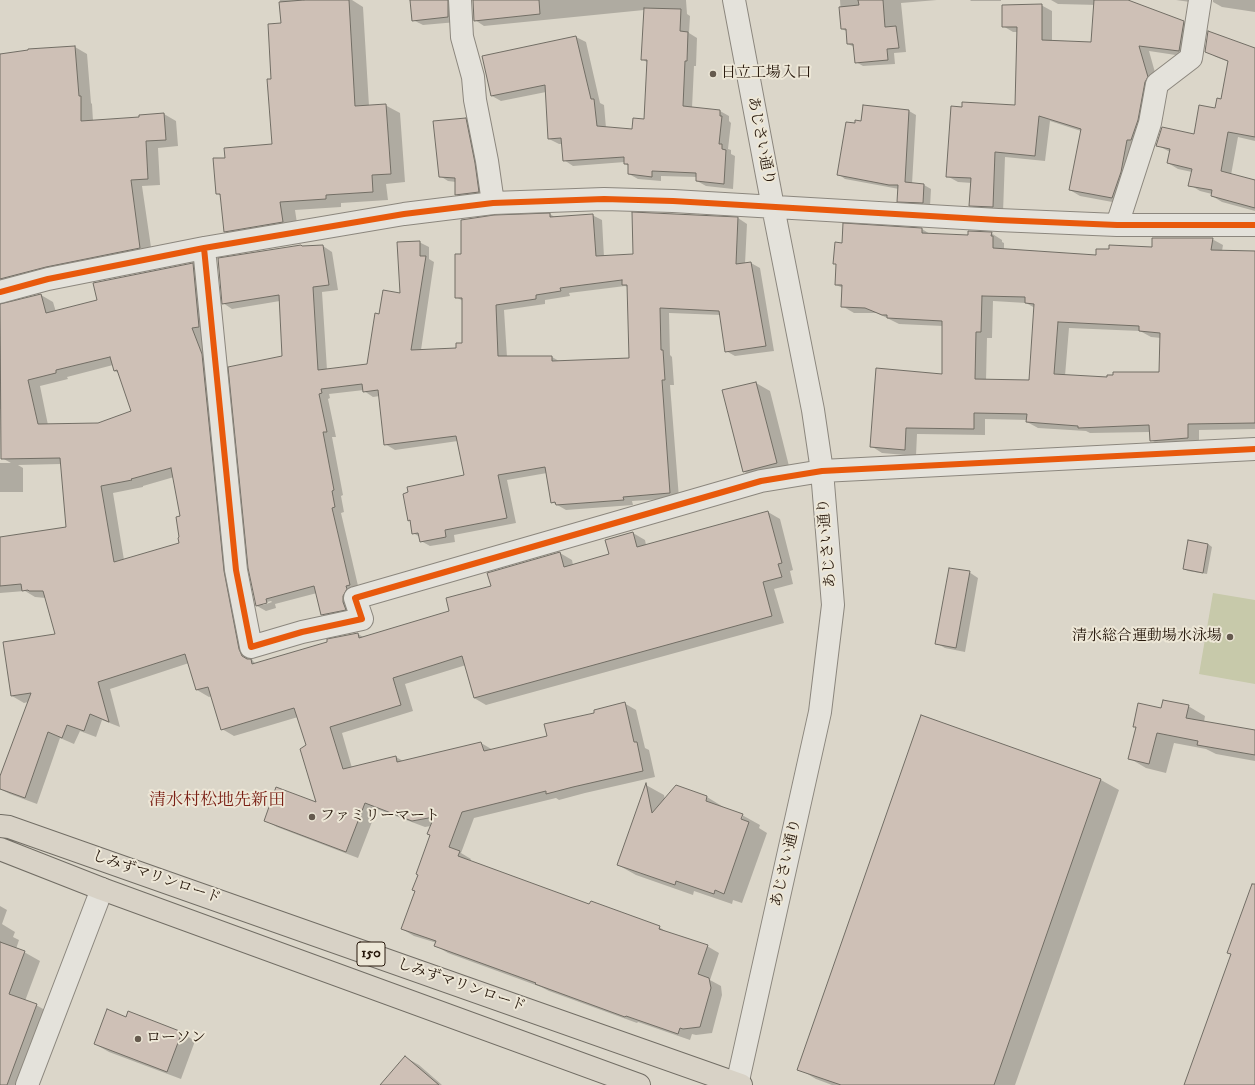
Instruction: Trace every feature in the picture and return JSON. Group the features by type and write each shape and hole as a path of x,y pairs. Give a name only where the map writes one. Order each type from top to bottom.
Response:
{"highway":[{"name":"しみずマリンロード","path":"0,826 17,829 739,1085"},
{"name":"しみずマリンロード","path":"0,849 102,889 639,1085"}],"street":[{"path":"460,0 462,37 473,77 475,100 488,162 493,203"},
{"name":"あじさい通り","path":"734,0 813,410 822,471 833,605 820,712 739,1085"},
{"path":"1117,225 1150,123 1157,84 1191,58 1200,0"},
{"path":"0,292 48,279 204,248 396,216 493,203 604,198 998,220 1117,225 1255,225"},
{"path":"204,248 236,570 251,647 302,632 362,619 355,598 761,481 822,471 1255,449"},
{"path":"27,1085 102,889"}],"green space":[{"name":"清水総合運動場水泳場","path":"1213,593 1255,600 1255,684 1199,674"}],"building":[{"path":"304,0 349,0 355,106 386,104 391,174 372,175 373,192 326,195 326,199 280,202 283,222 224,232 220,194 216,194 213,158 225,158 224,148 272,144 267,79 271,79 268,24 281,23 279,2"},
{"path":"410,0 448,0 448,17 412,21"},
{"path":"473,0 539,0 540,14 474,21"},
{"path":"858,0 883,0 885,27 896,26 899,48 887,49 888,60 855,63 853,44 847,44 846,29 841,29 839,7 859,5"},
{"path":"1094,0 1128,0 1184,21 1179,51 1139,46 1148,77 1145,82 1138,120 1131,140 1127,140 1121,172 1112,198 1069,190 1081,129 1039,116 1035,156 995,152 993,207 969,206 971,178 946,177 951,106 962,107 962,102 1015,105 1017,27 1002,27 1002,5 1042,4 1042,40 1091,42"},
{"path":"644,8 681,9 680,31 688,32 683,106 720,110 720,116 722,116 719,144 722,144 722,149 726,150 724,184 696,181 696,173 652,171 652,177 628,174 628,164 624,164 624,157 563,161 561,138 548,139 545,85 491,96 482,56 576,36 591,99 594,99 597,126 632,129 633,118 644,119 647,60 641,60"},
{"path":"1208,31 1255,48 1255,137 1228,132 1221,171 1255,180 1255,208 1211,196 1212,190 1188,186 1192,169 1167,163 1170,149 1156,146 1162,127 1194,134 1199,105 1215,108 1217,98 1221,99 1228,61 1205,52"},
{"path":"75,46 79,96 81,96 81,121 139,117 139,115 164,113 166,140 146,141 148,179 131,180 140,248 46,267 0,279 0,54 28,49"},
{"path":"863,105 909,110 905,182 924,184 923,203 897,202 898,185 889,185 837,175 846,122 855,123 855,120 861,121"},
{"path":"466,118 479,192 455,195 455,178 439,177 433,121"},
{"path":"632,212 738,217 736,264 751,262 766,346 725,352 719,311 660,308 661,350 663,350 665,380 662,380 670,493 623,497 624,500 556,505 555,502 551,503 545,467 498,475 507,518 445,530 446,537 420,542 418,533 412,534 403,494 408,492 407,487 464,475 456,436 384,445 378,390 363,392 362,384 321,389 322,393 319,394 327,432 323,432 334,490 332,491 335,507 332,508 350,585 346,586 347,589 343,596 343,602 346,610 321,615 314,586 266,599 267,603 256,606 248,568 228,367 282,356 279,295 222,304 218,258 301,245 323,245 329,285 313,287 318,370 367,364 375,313 379,314 383,290 400,293 397,242 420,241 420,256 426,256 411,350 456,348 456,343 462,343 462,298 455,298 455,254 461,254 461,220 494,215 550,213 550,217 593,214 596,256 633,254","holes":["622,280 622,285 627,285 629,358 552,361 552,356 498,356 496,305 536,299 536,295 561,291 560,288"]},
{"path":"843,223 922,228 922,233 968,235 968,231 992,232 991,236 993,236 993,248 1096,255 1096,249 1109,249 1109,245 1152,247 1152,238 1213,238 1211,250 1255,251 1255,423 1188,424 1188,438 1150,441 1149,425 1078,428 1078,426 1026,422 1027,414 974,413 974,429 906,428 905,450 870,447 876,368 942,374 942,321 887,318 887,315 882,315 865,308 841,307 842,285 835,285 836,264 833,264 835,242 842,243","holes":["982,296 1025,297 1025,303 1034,304 1029,380 975,379 976,332 981,332","1058,322 1139,326 1139,331 1160,333 1159,372 1113,372 1113,375 1107,375 1107,377 1054,374"]},
{"path":"193,263 199,327 192,328 202,354 224,571 239,649 242,656 247,659 251,659 252,664 327,642 327,639 358,633 359,638 449,611 446,598 491,586 487,573 560,552 564,567 609,554 605,540 633,532 637,547 768,511 782,563 778,564 782,577 763,582 772,616 474,698 462,656 393,678 401,705 330,727 343,769 396,756 397,762 481,742 484,751 547,736 544,724 594,713 594,710 625,702 634,742 637,742 643,771 546,794 546,791 462,812 449,847 460,851 458,856 589,904 591,901 660,926 659,929 708,945 698,974 709,978 711,988 700,1027 680,1028 678,1034 626,1016 625,1017 434,946 436,941 401,929 415,891 412,890 418,875 416,874 430,835 427,834 434,817 412,821 365,803 346,852 264,821 276,787 316,802 300,749 306,745 294,708 221,730 208,687 196,690 185,654 98,682 109,722 90,714 84,731 67,725 62,738 48,732 25,798 0,789 0,776 31,693 11,696 3,642 55,634 43,591 22,591 21,584 0,586 0,537 66,527 60,458 1,459 0,304 41,294 46,313 97,300 93,283","holes":["110,357 114,371 117,370 131,411 98,423 38,424 28,380 56,373 56,370","171,468 180,516 176,517 179,543 114,562 101,486 132,480 131,479"]},
{"path":"756,382 777,463 743,472 722,390"},
{"path":"1188,540 1208,544 1203,573 1183,569"},
{"path":"949,568 970,571 956,648 935,644"},
{"path":"1163,700 1189,705 1186,718 1255,730 1255,755 1197,745 1198,741 1157,733 1149,764 1128,759 1136,727 1133,727 1138,703 1161,708"},
{"path":"921,715 1101,779 994,1085 841,1085 797,1070"},
{"path":"646,783 652,813 676,785 707,796 706,801 743,814 741,819 749,822 724,894 715,890 714,894 676,881 675,885 617,865"},
{"path":"1252,884 1255,884 1255,1085 1184,1085 1231,954 1227,953"},
{"path":"0,942 25,951 9,994 37,1004 7,1085 0,1085"},
{"path":"107,1009 126,1017 128,1011 182,1032 167,1072 94,1044"},
{"path":"405,1056 439,1085 380,1085"}],"cycle path":[{"path":"0,292 48,279 204,248 404,214 493,203 604,199 673,201 998,220 1117,225 1255,225"},
{"path":"204,248 236,570 251,647 302,632 362,619 355,598 761,481 822,471 1255,449"}],"place":[{"name":"日立工場入口","path":"713,74"},
{"name":"清水総合運動場水泳場","path":"1230,637"},
{"name":"ファミリーマート","path":"312,817"},
{"name":"ローソン","path":"138,1039"}],"district":[{"name":"清水村松地先新田","path":"217,801"}]}
